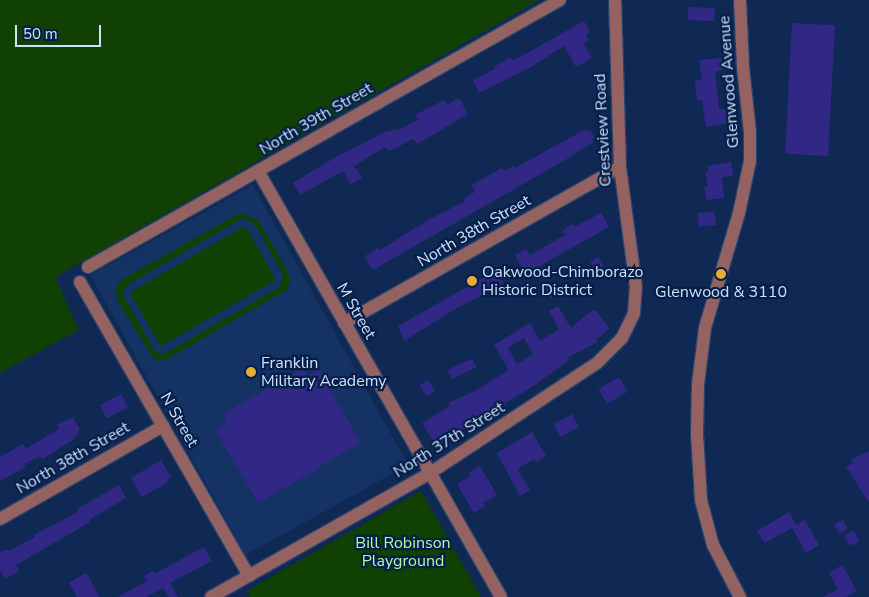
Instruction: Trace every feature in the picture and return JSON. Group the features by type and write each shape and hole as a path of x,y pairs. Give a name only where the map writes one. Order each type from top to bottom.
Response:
{"street":[{"name":"North 39th Street","path":"88,267 560,0"},
{"name":"Crestview Road","path":"615,0 620,167 633,258"},
{"name":"Glenwood Avenue","path":"740,0 743,67 750,132 750,161 739,213 706,328 698,384 697,434 700,500 713,544 740,597"},
{"name":"North 38th Street","path":"344,323 620,167"},
{"name":"M Street","path":"258,171 501,597"},
{"name":"North 37th Street","path":"211,597 430,473 597,363 615,348 629,326 634,313 636,287 633,258"},
{"name":"N Street","path":"80,282 249,576"},
{"name":"North 38th Street","path":"0,519 163,426"}],"shaded area":[{"name":"Franklin Military Academy","path":"253,185 408,465 245,555 90,275"}],"green space":[{"path":"0,0 539,0 55,277 79,330 0,373"},
{"path":"243,214 258,220 288,272 290,282 287,290 167,359 159,361 153,358 117,300 116,288 123,279 236,215","holes":["241,219 250,221 257,228 283,275 280,287 166,353 160,354 155,351 124,297 124,290 129,284"]},
{"path":"245,226 276,280 161,346 130,292"},
{"name":"Bill Robinson Playground","path":"421,491 481,597 250,597 247,591"}],"building":[{"path":"688,7 715,8 715,21 688,20"},
{"path":"584,21 590,32 586,34 589,40 583,43 592,58 576,67 564,46 529,68 479,93 473,80 495,69 494,67 510,57 513,61"},
{"path":"792,23 835,25 828,156 785,154"},
{"path":"723,59 724,69 715,72 719,109 730,110 732,120 729,120 729,123 706,127 702,100 697,100 695,81 702,80 699,60"},
{"path":"459,98 468,114 417,144 414,139 389,151 385,147 354,166 362,178 351,184 343,171 300,195 293,183 334,158 387,131 395,129 396,131 418,120 415,115 444,100 447,105"},
{"path":"586,129 587,131 590,130 595,138 592,140 593,142 572,156 373,270 366,260 365,256 378,248 380,250 430,219 465,201 464,198 475,192 471,185 502,168 504,171 513,166 515,168"},
{"path":"731,162 733,176 722,177 724,198 706,200 705,186 708,186 705,172 708,171 707,166"},
{"path":"714,211 716,225 699,227 697,213"},
{"path":"601,213 609,227 525,274 515,255 526,249 530,255 565,235 562,231 572,224 574,227"},
{"path":"598,257 604,267 596,272 590,262"},
{"path":"497,270 504,284 457,308 404,341 398,326"},
{"path":"553,283 559,293 551,298 544,288"},
{"path":"558,306 571,328 592,310 595,310 610,328 596,340 598,342 567,358 569,360 532,387 505,403 506,406 436,446 422,423 450,406 448,403 475,391 507,371 508,369 494,345 530,323 540,341 559,329 549,311","holes":["524,338 533,354 517,364 508,348"]},
{"path":"472,359 477,367 452,379 447,370"},
{"name":"Franklin Military Academy","path":"303,368 308,376 319,370 361,443 315,469 317,471 311,475 304,477 258,503 215,430 228,423 223,414"},
{"path":"619,377 628,392 607,404 598,389"},
{"path":"428,380 435,391 426,396 420,385"},
{"path":"121,394 128,407 107,419 100,405"},
{"path":"572,414 579,427 561,437 553,424"},
{"path":"73,417 80,430 78,431 79,434 74,437 75,439 42,459 40,456 24,464 26,467 0,481 0,457 23,444 26,449 59,429 57,425"},
{"path":"532,432 546,456 536,462 534,459 519,468 518,470 530,490 520,496 497,453"},
{"path":"869,451 869,503 846,467 853,463 851,460"},
{"path":"161,460 171,477 167,479 168,482 142,497 131,478"},
{"path":"480,466 497,495 483,503 485,506 474,513 457,484 471,476 469,473"},
{"path":"119,485 126,498 89,520 90,522 16,565 19,571 5,579 0,571 0,553 7,549 8,551 35,537 34,535 78,512 77,509"},
{"path":"789,512 796,525 805,520 819,545 806,553 792,528 765,543 757,531"},
{"path":"843,520 848,529 839,534 834,525"},
{"path":"854,530 859,541 850,546 844,536"},
{"path":"204,547 212,561 170,583 178,597 169,597 163,588 146,597 118,597 147,581 144,576 153,571 154,574"},
{"path":"842,565 857,591 846,597 823,597 838,589 829,573"},
{"path":"85,573 88,575 99,597 77,597 69,583"}],"place":[{"name":"Glenwood & 3110","path":"721,274"},
{"name":"Oakwood-Chimborazo Historic District","path":"472,281"},
{"name":"Franklin Military Academy","path":"251,372"}]}
